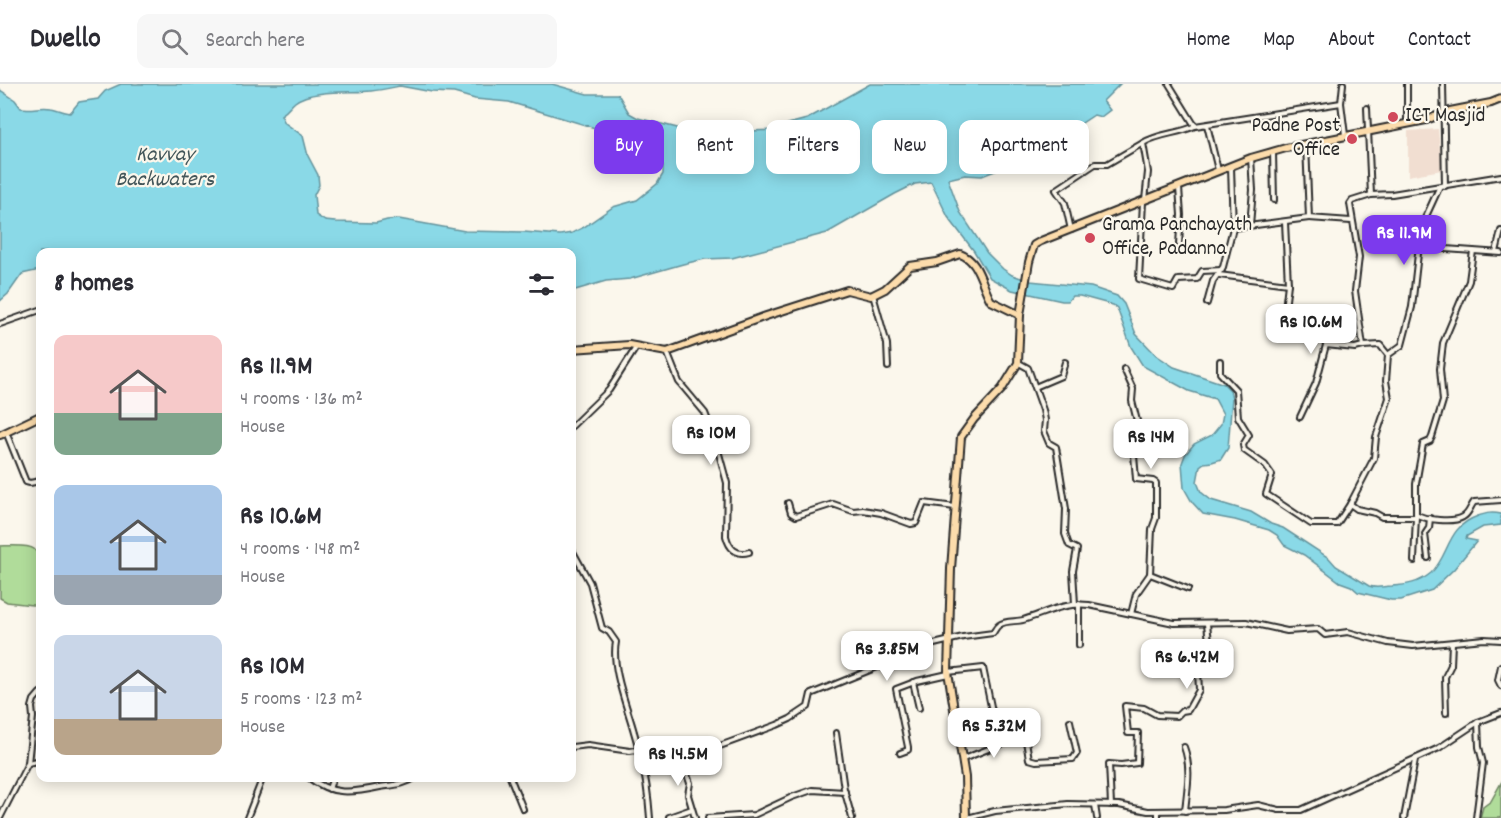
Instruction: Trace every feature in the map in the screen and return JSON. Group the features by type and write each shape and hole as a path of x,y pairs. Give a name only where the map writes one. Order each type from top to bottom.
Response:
{"main road":[{"path":"967,818 965,777 948,673 951,569 961,437 974,419 1002,389 1018,363 1020,315 1032,249 1037,243 1251,158 1345,135 1407,124 1450,111 1491,104 1501,99"},
{"path":"576,349 638,345 667,352 766,315 847,290 866,296 873,295 885,289 910,266 938,262 960,254 972,261 977,268 991,301 1020,315"},
{"path":"3,434 36,418"}],"street":[{"path":"1169,84 1195,126"},
{"path":"1343,84 1341,103 1345,135"},
{"path":"1407,84 1407,124"},
{"path":"1443,84 1445,186"},
{"path":"1071,230 1065,203 1056,190 1095,164 1107,164 1158,136 1178,133 1195,126 1341,103"},
{"path":"1367,108 1371,195"},
{"path":"1207,125 1218,170"},
{"path":"1143,143 1148,172 1139,279 1173,289 1178,280 1197,279 1202,271 1222,270"},
{"path":"1305,144 1309,218"},
{"path":"1273,152 1274,200"},
{"path":"1251,158 1251,225"},
{"path":"1207,303 1214,281 1222,270 1233,228 1231,166"},
{"path":"1363,346 1355,291 1359,257 1351,221 1350,204 1352,201 1371,195 1392,194 1501,176"},
{"path":"1388,355 1402,345 1412,307 1421,227 1439,187"},
{"path":"1179,188 1181,215 1179,244"},
{"path":"1233,228 1309,218 1351,221"},
{"path":"1284,317 1288,284 1285,222"},
{"path":"1418,247 1499,252 1501,231"},
{"path":"1414,561 1416,484 1423,444 1430,441 1443,401 1440,373 1441,354 1449,326 1468,281 1473,251"},
{"path":"1219,275 1288,284"},
{"path":"873,295 887,344 888,367"},
{"path":"0,324 36,311"},
{"path":"576,422 609,390 638,345"},
{"path":"1220,361 1220,373 1236,390 1238,417 1249,435 1243,445 1244,450 1264,465 1272,475 1266,494 1311,524 1337,524 1374,459 1376,437 1389,398 1386,381 1388,355 1380,345 1354,348 1326,345 1316,382 1300,417"},
{"path":"667,352 679,382 705,413 715,439 727,483 728,544 736,552 742,554 749,552"},
{"path":"1035,387 1061,376 1065,362"},
{"path":"1018,363 1028,368 1046,420 1044,431 1049,443 1056,447 1066,509 1065,534 1068,543 1077,549 1073,571 1079,645"},
{"path":"1124,369 1133,389 1132,401 1139,429 1139,441 1134,455 1136,479 1153,480 1156,483 1156,518 1152,529 1150,574 1136,594 1131,614"},
{"path":"3,434 26,482 36,482"},
{"path":"1350,504 1363,511 1382,516 1416,516 1442,521 1461,519 1466,516 1474,502 1501,500"},
{"path":"788,503 791,513 796,516 833,504 853,511 881,513 911,524 916,524 924,503 955,507"},
{"path":"1428,558 1425,534 1429,528 1430,518"},
{"path":"576,557 590,583 602,628 609,632 616,642 615,653 620,681 645,772 650,818"},
{"path":"1150,574 1188,589"},
{"path":"576,746 588,745 618,750 639,750 661,746 679,752 698,754 777,725 804,711 810,703 811,694 906,654 949,640 993,633 999,625 1006,622 1019,621 1048,609 1077,604 1156,620 1207,624 1245,622 1287,631 1318,629 1329,635 1348,632 1388,643 1413,646 1501,639 1501,634"},
{"path":"1111,805 1109,764 1137,763 1138,733 1128,733 1125,706 1144,708 1157,715 1177,717 1182,711 1188,710 1199,690 1198,671 1205,666 1208,658 1207,624"},
{"path":"1446,713 1445,677 1451,665 1452,643"},
{"path":"1501,666 1498,680 1501,686"},
{"path":"900,753 908,750 908,747 896,689 948,673 983,668 999,745"},
{"path":"913,682 919,708"},
{"path":"0,818 28,763 33,707 36,698"},
{"path":"967,818 995,811 1055,805 1111,805 1141,811 1224,810 1258,805 1279,810 1301,810 1415,760 1439,748 1478,722 1501,713"},
{"path":"962,759 1016,737 1026,741 1029,759 1036,761 1073,759 1077,753 1070,721"},
{"path":"1476,818 1483,763 1479,747 1478,722"},
{"path":"836,733 845,792 852,818"},
{"path":"1184,747 1188,760 1189,778 1185,811"},
{"path":"679,752 690,783 688,792 695,818"},
{"path":"1404,818 1415,760"},
{"path":"28,763 36,761"},
{"path":"247,818 261,782"},
{"path":"314,782 329,789 362,792 407,782"},
{"path":"329,789 331,782"},
{"path":"512,782 523,809"},
{"path":"708,818 754,815 792,796 812,790 845,792"},
{"path":"1095,805 1097,818"},
{"path":"669,817 692,809"},
{"path":"1158,811 1158,818"}],"shaded area":[{"path":"1438,129 1442,170 1408,176 1408,131"}],"green space":[{"path":"0,546 27,546 34,549 36,552 36,606 7,602 0,598"},
{"path":"1501,783 1501,818 1480,818 1483,807 1491,801"}],"water":[{"name":"Kavvay Backwaters","path":"121,84 552,84 587,94 618,94 629,113 646,120 594,120 594,128 509,102 475,99 454,93 432,92 400,86 371,91 311,95 295,102 281,115 285,123 303,136 308,156 318,175 319,185 314,195 316,215 325,221 376,223 399,219 465,231 560,235 572,233 584,227 613,207 637,200 657,184 664,174 664,125 676,128 676,174 754,174 754,131 766,130 766,174 860,174 860,120 803,120 870,84 1120,84 1103,101 1110,110 1101,117 1094,115 1086,120 959,120 959,174 987,174 965,175 948,179 960,212 987,253 1012,275 1030,281 1091,287 1117,296 1124,304 1136,334 1156,355 1174,367 1224,384 1230,390 1232,398 1228,448 1221,459 1200,466 1197,482 1201,492 1211,500 1251,512 1283,528 1329,558 1336,566 1369,586 1403,585 1417,581 1431,573 1442,558 1454,534 1468,521 1478,516 1490,513 1501,514 1501,525 1483,527 1467,536 1466,539 1477,541 1454,569 1432,590 1401,600 1391,600 1358,592 1351,586 1340,582 1304,555 1284,545 1277,535 1269,530 1203,514 1192,502 1184,488 1182,463 1194,444 1212,435 1221,424 1223,414 1215,399 1189,391 1143,366 1131,347 1117,308 1113,305 1080,296 1072,296 1068,301 1062,301 1012,290 990,278 974,251 948,217 931,182 915,184 827,233 732,258 705,259 630,279 606,281 576,290 576,248 36,248 36,271 22,274 0,301 0,90 15,100 21,108 53,108 70,113 79,102 98,99 105,91"}],"place":[{"name":"ICT Masjid","path":"1393,117"},
{"name":"Padne Post Office","path":"1352,139"},
{"name":"Grama Panchayath Office, Padanna","path":"1090,238"}]}
